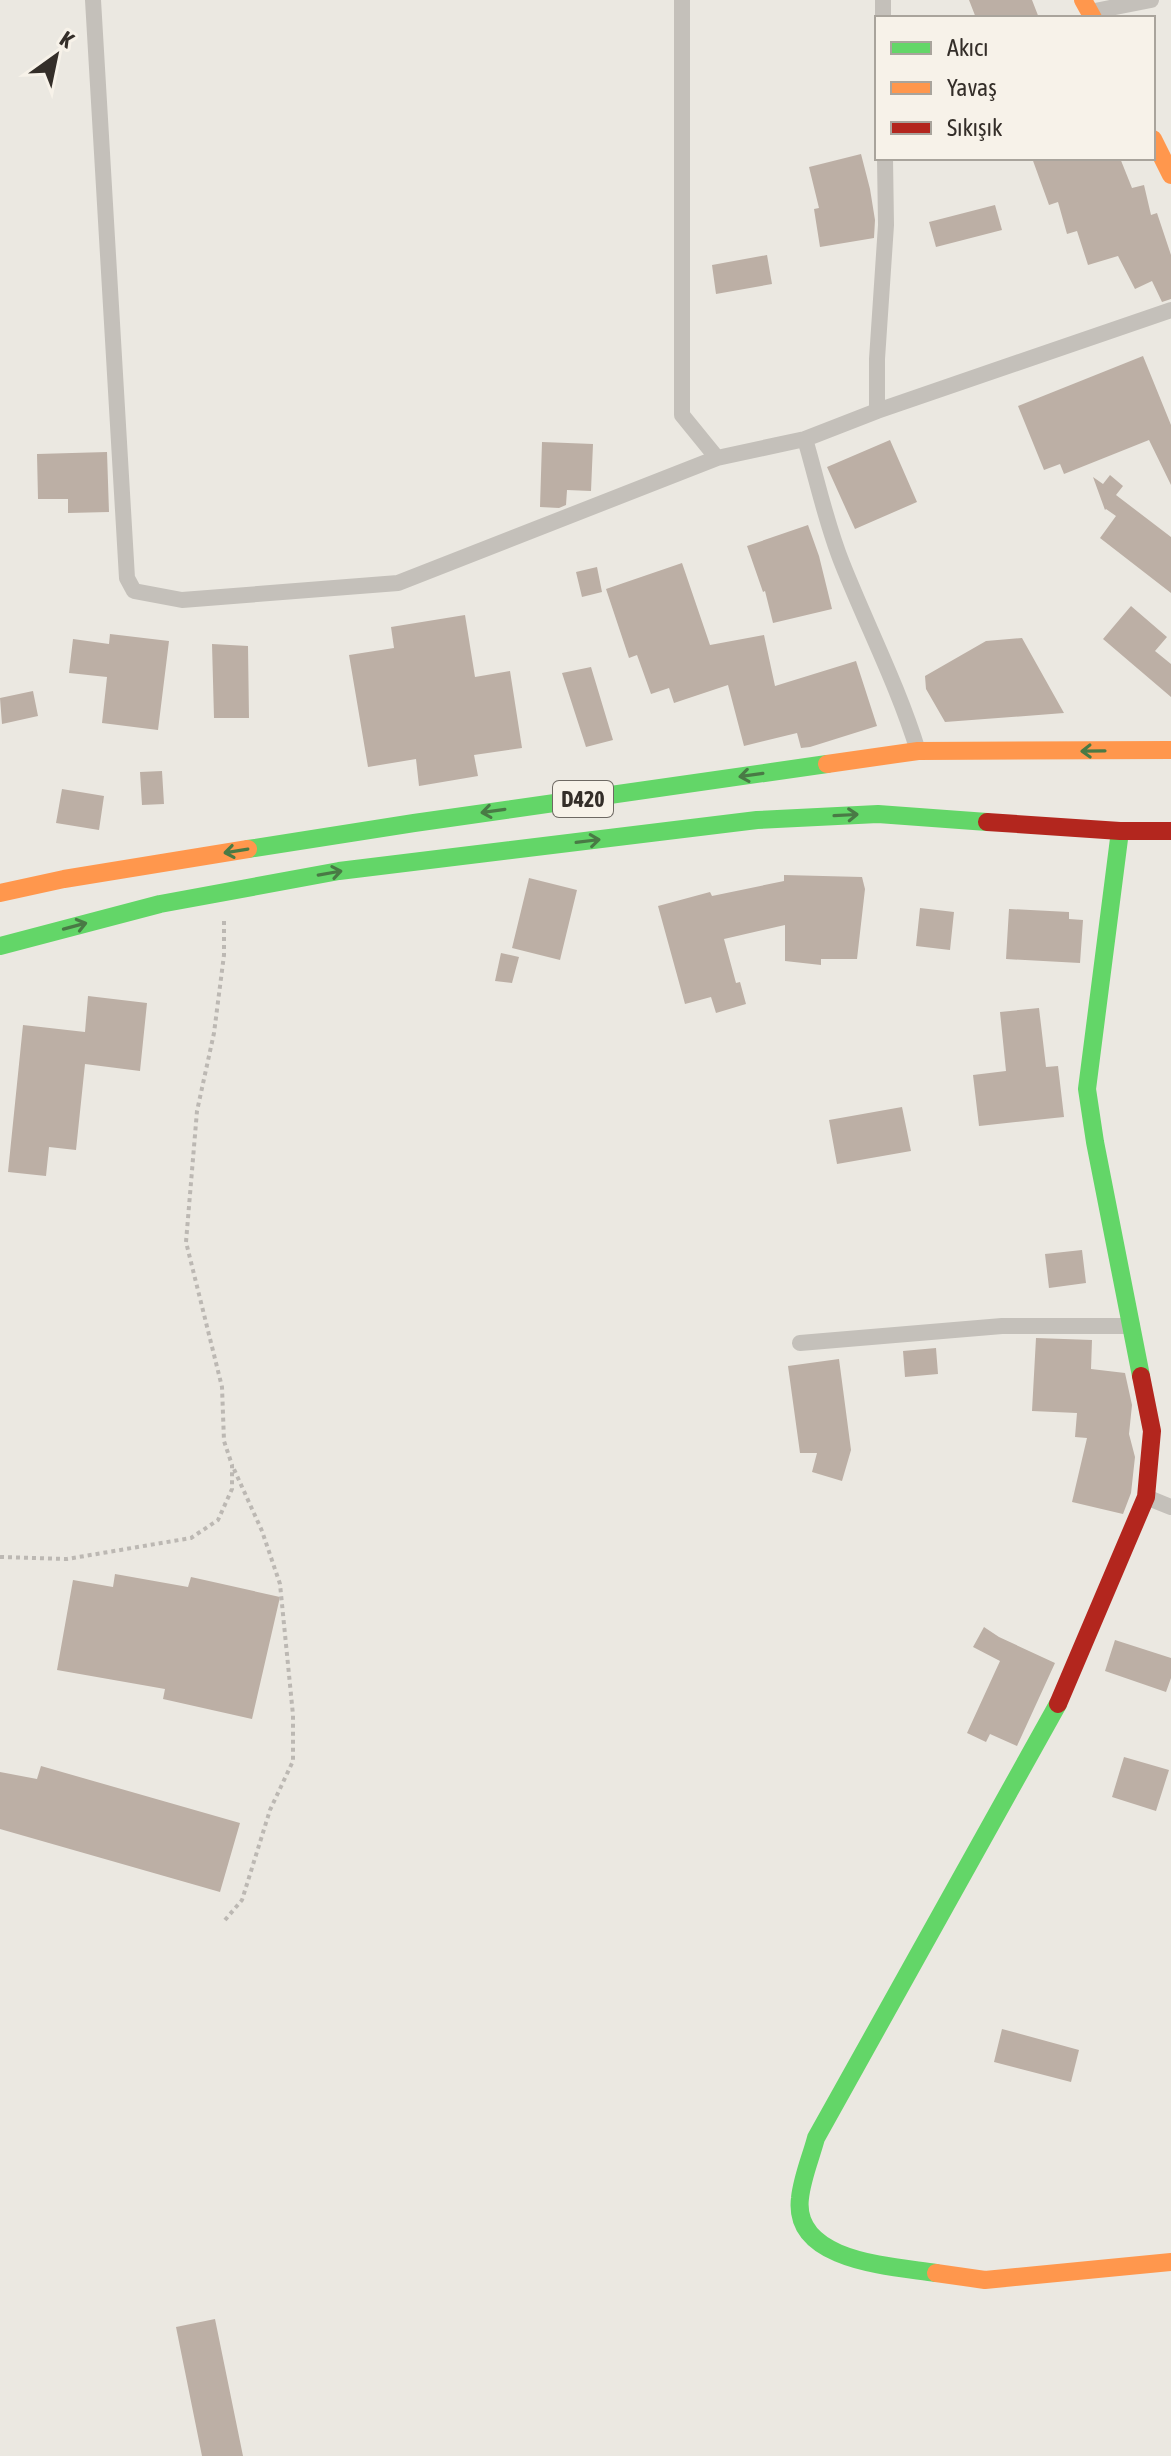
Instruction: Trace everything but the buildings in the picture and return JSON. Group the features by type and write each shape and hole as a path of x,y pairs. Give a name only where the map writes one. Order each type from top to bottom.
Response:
{"main road":[{"path":"1155,143 1171,175"},
{"name":"D420","path":"0,893 64,879 414,823 918,751 1171,750"},
{"path":"0,946 160,904 339,871 757,820 878,814 1120,831 1171,831"},
{"path":"1120,831 1087,1089 1152,1431 1146,1497 1061,1698 816,2138 799,2200 804,2229 816,2242 859,2261 985,2280 1171,2262"}],"street":[{"path":"93,0 127,578 134,591 182,600 398,583 717,458 805,439 877,411 1171,310"},
{"path":"682,0 682,415 717,458"},
{"path":"1088,10 1141,1"},
{"path":"877,411 877,359 886,225 885,160"},
{"path":"805,439 840,558 906,712 918,751"},
{"path":"800,1343 1002,1326 1132,1326"},
{"path":"1146,1497 1171,1507"}],"path":[{"path":"224,892 224,955 214,1033 197,1111 186,1242 222,1387 224,1441 262,1531 280,1584 293,1715 293,1761 270,1810 242,1900 225,1920"},
{"path":"0,1557 67,1559 191,1538 218,1520 232,1489 232,1465"}],"traffic: fast":[{"path":"248,849 827,764"},
{"path":"0,946 160,904 339,871 757,820 878,814 987,822"},
{"path":"1120,831 1087,1089 1141,1376"},
{"path":"936,2273 872,2263 828,2248 812,2236 802,2219 800,2198 803,2183 816,2138 1058,1704"}],"traffic: slow":[{"path":"1083,0 1092,16"},
{"path":"1155,143 1171,175"},
{"path":"827,764 918,751 1171,750"},
{"path":"0,893 64,879 248,849"},
{"path":"936,2273 985,2280 1171,2262"}],"traffic: jam":[{"path":"987,822 1120,831 1171,831"},
{"path":"1058,1704 1146,1497 1152,1431 1141,1376"}]}
